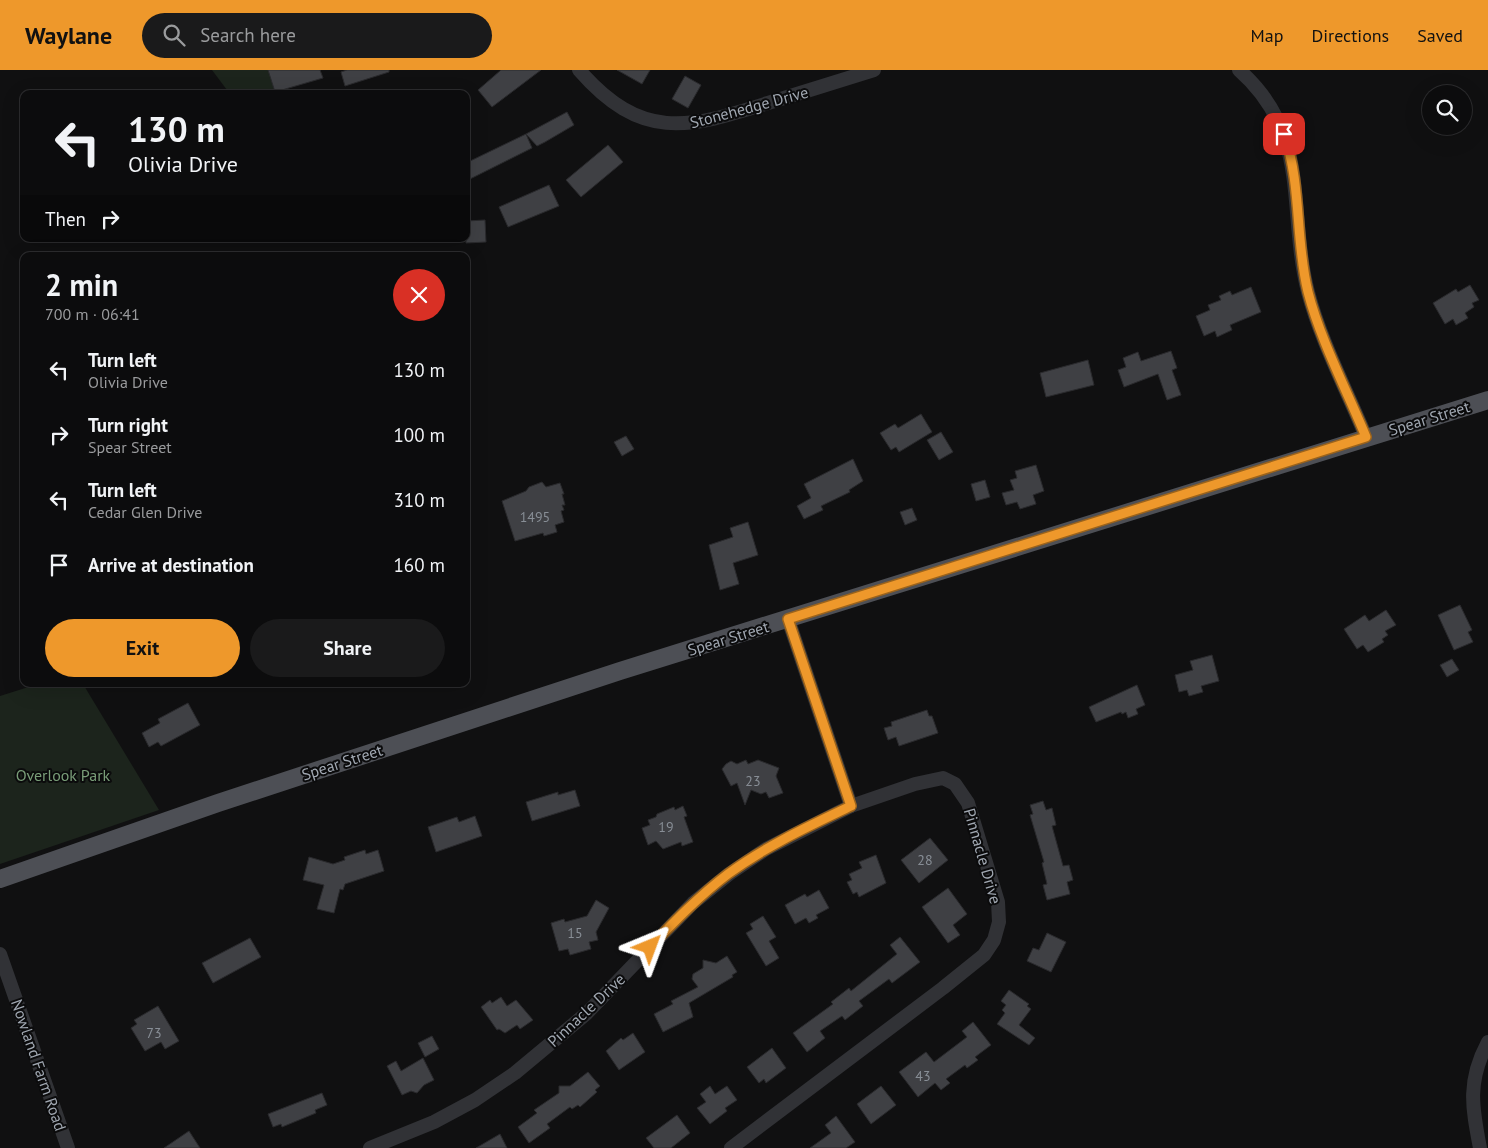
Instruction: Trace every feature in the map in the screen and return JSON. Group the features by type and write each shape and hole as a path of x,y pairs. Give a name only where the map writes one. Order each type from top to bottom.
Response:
{"main road":[{"name":"Spear Street","path":"0,879 415,737 1488,400"}],"street":[{"name":"Stonehedge Drive","path":"579,70 602,95 621,108 651,121 682,125 738,113 874,70"},
{"path":"1239,70 1256,87 1270,106 1290,151 1302,259 1308,293 1366,437"},
{"path":"788,619 851,806"},
{"name":"Pinnacle Drive","path":"370,1148 434,1122 475,1100 515,1073 587,1013 693,903 766,849 851,806 915,784 943,778 954,784 968,803 998,902 999,922 994,940 984,955 943,988 731,1148"},
{"name":"Nowland Farm Road","path":"0,954 68,1148"},
{"path":"1480,1148 1472,1100 1477,1063 1488,1042"}],"green space":[{"path":"212,70 296,70 288,90 227,90"},
{"name":"Overlook Park","path":"28,687 85,687 159,810 0,864 0,696"}],"building":[{"path":"268,70 320,70 323,78 282,90 274,90"},
{"path":"347,70 389,70 389,72 345,86 341,72"},
{"path":"501,70 541,70 492,107 478,90"},
{"path":"617,70 650,70 642,84"},
{"path":"685,76 701,85 688,108 672,99"},
{"path":"567,112 574,125 545,142 537,146 526,134"},
{"path":"526,134 532,148 470,179 470,161"},
{"path":"608,145 623,162 581,197 566,180"},
{"path":"549,185 559,206 508,227 499,207"},
{"path":"485,220 486,242 466,243 470,242 470,221"},
{"path":"1470,285 1479,300 1472,303 1474,307 1465,313 1468,318 1456,325 1453,319 1445,324 1433,303 1456,289 1458,292"},
{"path":"1251,287 1261,312 1230,325 1232,330 1217,337 1215,331 1204,336 1196,316 1210,310 1208,305 1221,300 1219,296 1230,291 1232,295"},
{"path":"1171,351 1177,368 1172,370 1181,395 1167,400 1158,374 1124,387 1118,370 1126,367 1123,358 1138,352 1141,361"},
{"path":"1088,360 1094,385 1046,397 1040,373"},
{"path":"921,414 932,432 899,452 896,447 891,450 880,433 895,424 898,428"},
{"path":"941,432 953,452 939,460 927,440"},
{"path":"626,436 634,449 622,456 614,442"},
{"path":"853,459 863,481 849,490 850,492 821,506 823,510 804,519 797,506 811,498 804,484"},
{"path":"1036,465 1044,491 1033,495 1036,504 1020,509 1017,502 1006,505 1002,493 1014,490 1010,480 1017,478 1015,471"},
{"path":"985,480 990,497 976,501 971,484"},
{"path":"542,482 546,487 560,483 564,494 562,494 565,505 562,505 564,510 561,511 564,522 555,525 557,532 544,536 543,533 515,541 502,501"},
{"path":"912,508 917,520 905,525 900,512"},
{"path":"748,522 758,555 733,563 739,584 720,590 709,545 733,537 730,528"},
{"path":"1460,605 1472,630 1468,632 1473,642 1454,650 1438,615"},
{"path":"1386,610 1396,625 1385,631 1388,635 1382,639 1384,642 1368,652 1363,645 1357,649 1344,629 1365,615 1369,621"},
{"path":"1212,655 1219,681 1201,686 1203,692 1189,696 1187,690 1179,692 1175,675 1193,670 1190,661"},
{"path":"1452,659 1459,670 1447,677 1440,665"},
{"path":"1137,685 1145,705 1136,709 1138,714 1128,718 1126,712 1122,714 1121,712 1096,722 1089,707"},
{"path":"188,703 200,725 161,746 158,742 149,747 142,733 160,723 158,719"},
{"path":"927,710 929,716 932,716 938,733 899,746 896,737 888,740 884,728 892,726 891,722"},
{"path":"746,760 748,764 758,760 779,768 776,776 783,793 769,798 766,792 761,794 751,790 745,805 737,783 731,786 722,769 731,761 737,764"},
{"path":"575,790 580,806 532,821 526,802 558,792 558,795"},
{"path":"1043,801 1046,810 1052,808 1056,825 1052,826 1063,866 1069,865 1073,880 1067,882 1070,894 1047,900 1043,885 1047,884 1042,863 1044,862 1030,815 1033,814 1030,805"},
{"path":"683,806 687,816 684,817 693,842 682,846 681,842 663,849 656,841 648,845 642,828 650,825 648,820 674,807 675,810"},
{"path":"475,816 482,836 436,852 428,827 457,817 459,822"},
{"path":"930,838 948,860 919,883 901,860"},
{"path":"365,850 366,854 378,850 384,871 345,884 343,890 340,889 334,913 317,909 324,885 303,880 309,857 333,864 345,860 344,857"},
{"path":"876,855 886,883 859,897 857,892 853,894 847,882 852,880 849,874 862,868 859,862"},
{"path":"948,888 967,914 953,925 960,935 948,943 922,907"},
{"path":"819,890 829,908 816,915 818,918 809,923 806,918 795,924 785,905 805,894 807,897"},
{"path":"596,900 609,908 596,932 598,940 589,942 591,949 570,955 568,949 559,951 551,923 564,919 565,922 587,916"},
{"path":"763,916 776,937 769,941 779,958 766,966 746,933 753,929 750,924"},
{"path":"1047,933 1066,942 1051,972 1027,961 1033,948 1039,950"},
{"path":"900,937 920,962 892,983 889,979 859,1001 863,1006 845,1020 842,1016 820,1031 825,1038 807,1052 793,1033 833,1004 831,1002 849,988 851,991 897,954 890,945"},
{"path":"250,938 261,957 213,983 202,963"},
{"path":"727,956 737,972 732,975 733,977 689,1003 693,1017 663,1032 654,1014 673,1004 671,1001 698,987 692,979 693,974 703,968 703,960 716,963"},
{"path":"1009,990 1029,1004 1027,1006 1031,1009 1019,1025 1035,1038 1029,1045 997,1024 1005,1013 1002,1010 1006,1005 1001,1001"},
{"path":"501,997 507,1006 516,1000 533,1020 520,1029 517,1025 505,1033 499,1029 497,1030 481,1007 490,1000 492,1003"},
{"path":"158,1006 179,1041 165,1049 161,1042 145,1051 131,1028 137,1024 134,1020"},
{"path":"973,1022 991,1045 975,1057 978,1060 967,1068 965,1065 946,1079 950,1083 941,1090 935,1083 918,1097 899,1072 926,1052 934,1062 967,1037 962,1031"},
{"path":"633,1033 645,1052 619,1070 606,1051 621,1038 623,1040"},
{"path":"432,1036 439,1049 425,1057 418,1043"},
{"path":"772,1048 786,1068 766,1083 764,1079 759,1083 747,1067"},
{"path":"423,1058 434,1080 424,1085 417,1093 411,1091 402,1095 387,1066 396,1061 401,1071"},
{"path":"588,1072 600,1086 595,1090 597,1092 580,1107 578,1105 572,1109 570,1107 547,1124 550,1128 529,1143 518,1127 537,1113 534,1110 559,1093 559,1086 570,1086"},
{"path":"710,1086 715,1094 727,1086 737,1100 725,1108 727,1111 710,1124 697,1108 706,1102 700,1094"},
{"path":"881,1086 896,1105 871,1124 857,1104"},
{"path":"322,1093 327,1105 315,1110 316,1113 282,1127 281,1124 273,1127 268,1114"},
{"path":"677,1115 690,1133 671,1148 654,1148 646,1138"},
{"path":"836,1116 855,1142 846,1148 810,1148 831,1133 825,1125"},
{"path":"189,1131 200,1148 164,1148"},
{"path":"500,1134 507,1148 476,1148"}],"route":[{"path":"650,947 693,903 729,874 766,849 806,827 851,806 788,619 1366,437 1316,317 1308,293 1302,259 1293,166 1284,134"}]}
